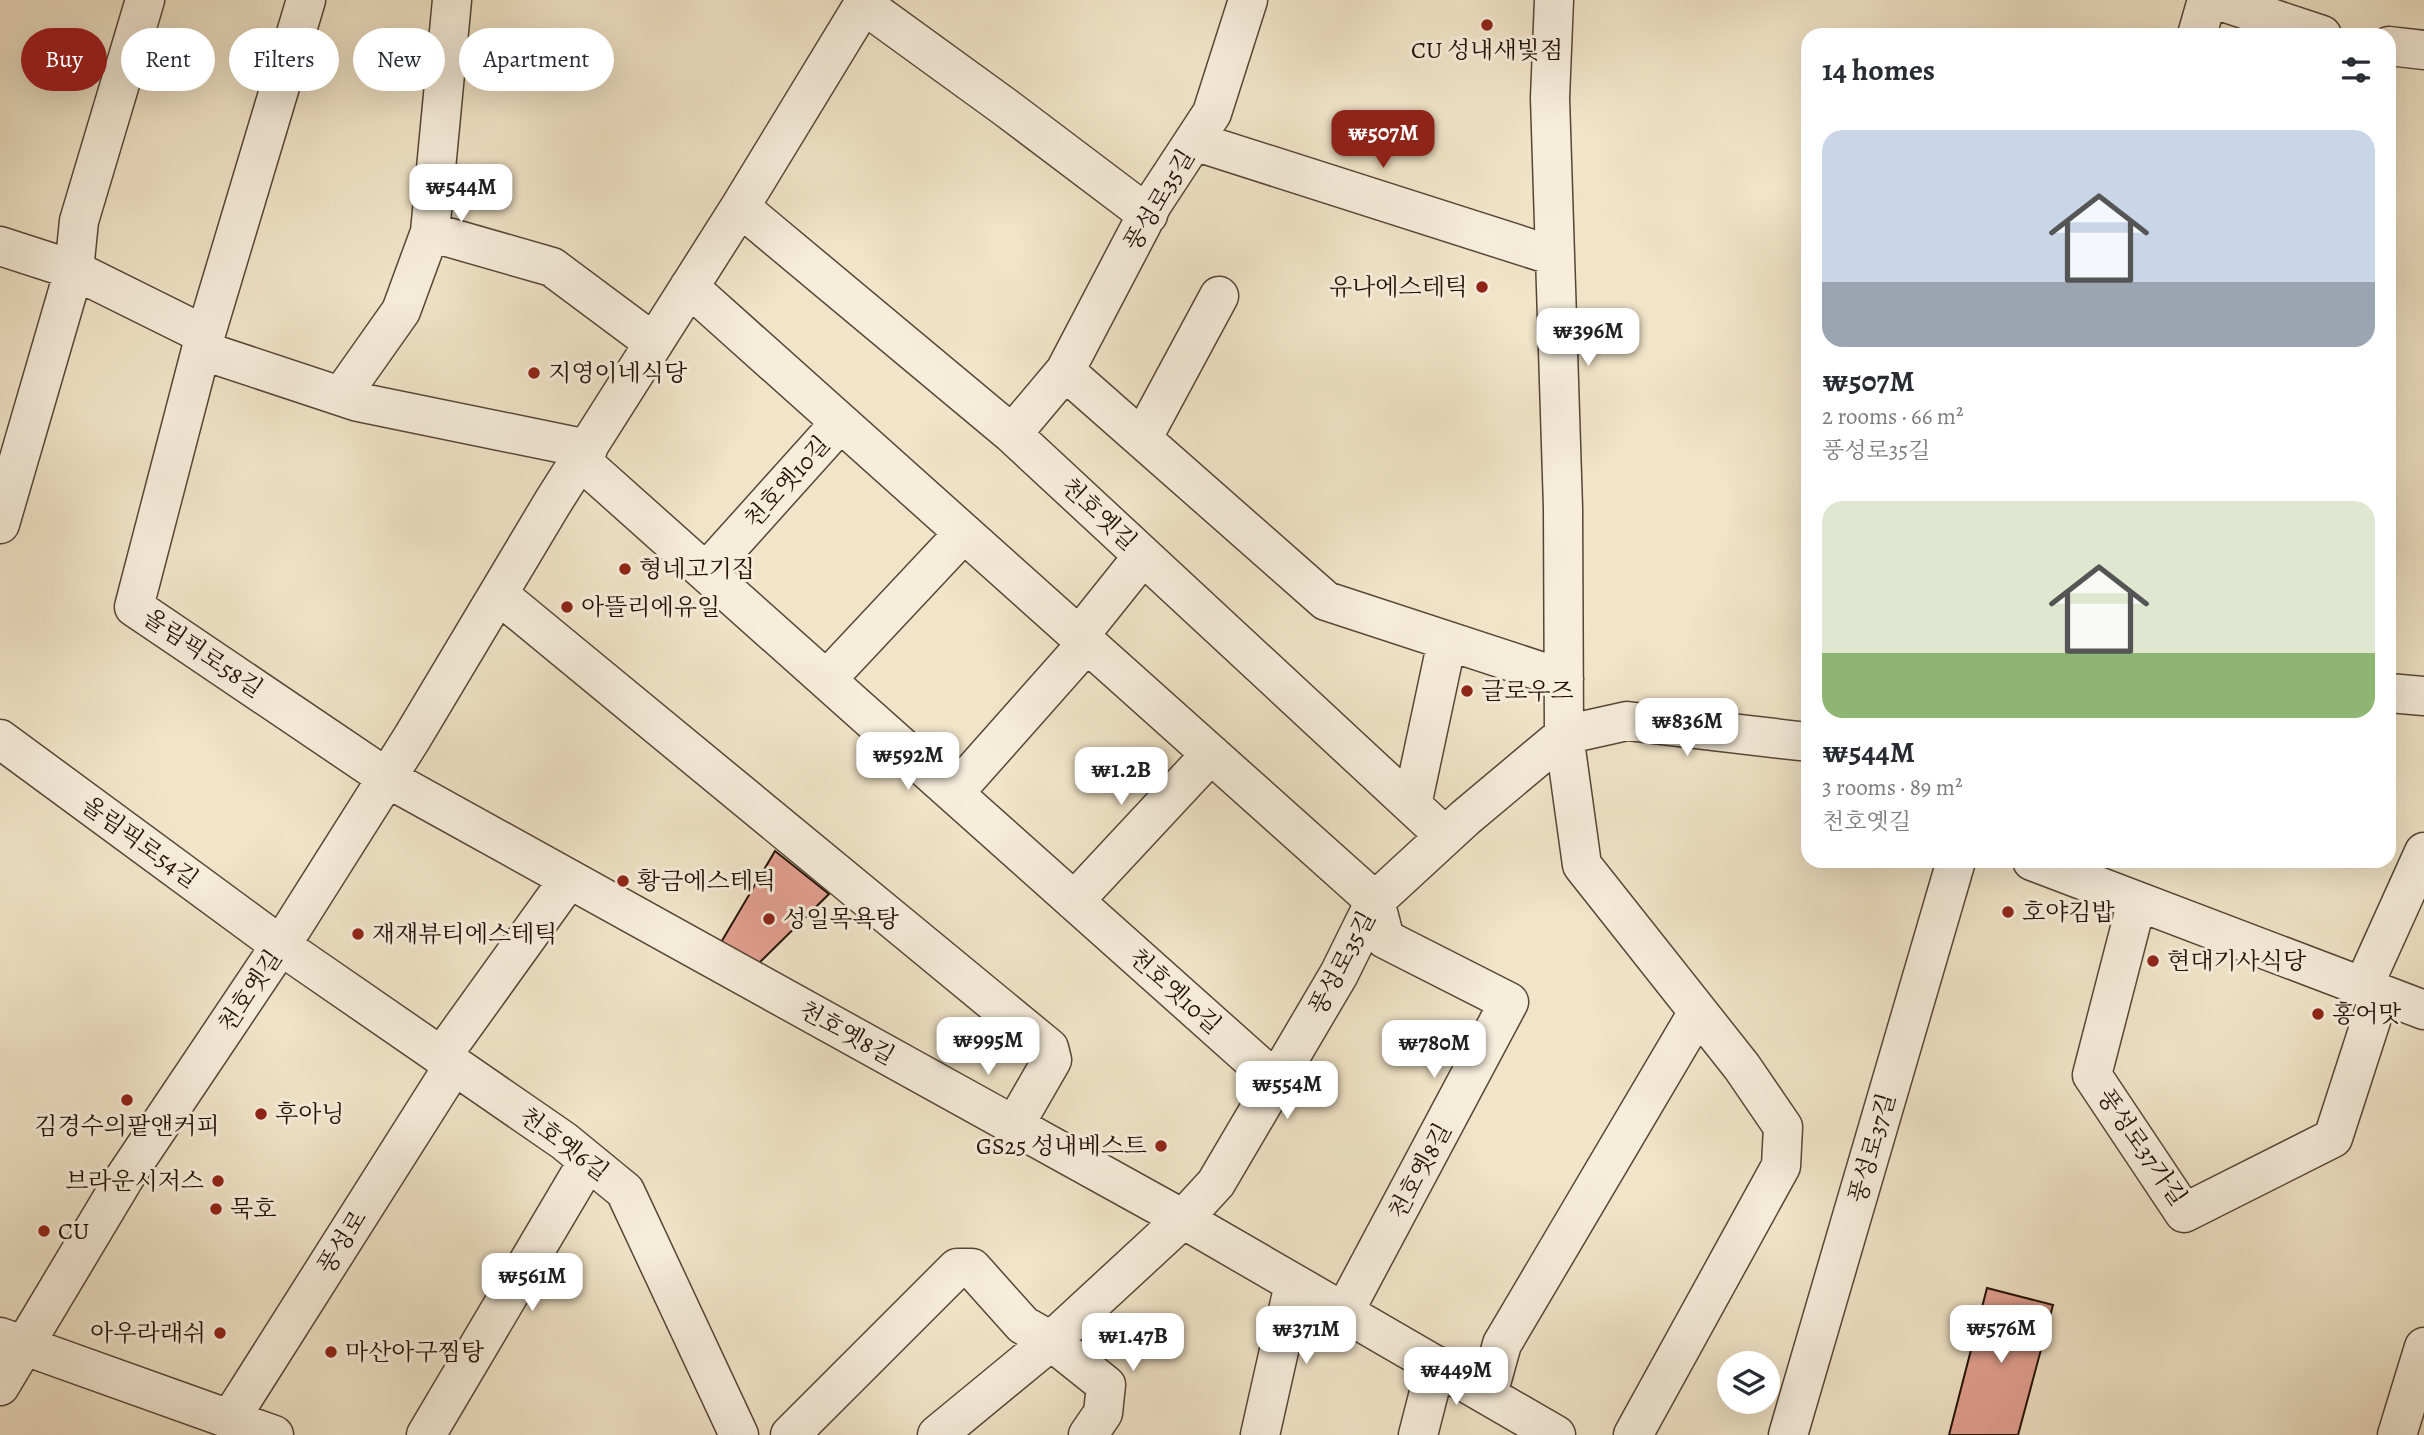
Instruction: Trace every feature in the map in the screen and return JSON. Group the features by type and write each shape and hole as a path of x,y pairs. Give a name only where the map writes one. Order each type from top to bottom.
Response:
{"street":[{"path":"0,524 74,270 79,221 145,0"},
{"name":"올림픽로58길","path":"306,0 203,343 134,607 387,778"},
{"path":"341,396 401,311 430,232 452,0"},
{"path":"1194,141 1212,113 1248,0"},
{"path":"1554,0 1549,98 1563,508 1564,735 1582,865 1742,1067 1783,1127 1781,1166 1633,1435"},
{"path":"2199,28 2207,0"},
{"path":"2217,0 2301,28"},
{"name":"천호옛길","path":"0,1386 11,1341 280,946 387,778 865,2 1148,215"},
{"path":"2396,47 2424,50"},
{"name":"풍성로35길","path":"1013,434 1065,371 1148,215 1194,141 1554,256"},
{"name":"천호옛길","path":"740,207 1013,434 1445,836"},
{"path":"430,232 552,267 654,343"},
{"path":"0,246 74,270 203,343 341,396 584,455"},
{"path":"689,287 1375,901"},
{"path":"1142,439 1219,296"},
{"path":"1065,371 1326,601 1564,679"},
{"name":"천호옛10길","path":"706,572 840,422"},
{"name":"천호옛10길","path":"584,455 706,572 1276,1081"},
{"path":"827,679 964,533"},
{"path":"954,793 1083,639 1143,556"},
{"path":"498,594 1049,1048 1052,1060 1014,1126"},
{"path":"1412,805 1447,641"},
{"path":"2396,694 2424,696"},
{"path":"1564,735 1627,721 1801,741"},
{"name":"풍성로35길","path":"937,1435 1051,1341 1183,1219 1216,1183 1339,974 1375,901 1445,836 1564,735"},
{"name":"올림픽로54길","path":"0,740 280,946"},
{"path":"1074,901 1211,754"},
{"name":"천호옛8길","path":"387,778 1183,1219 1556,1435"},
{"name":"풍성로37가길","path":"2137,901 2092,1075 2184,1213 2333,1138 2372,990 2424,852"},
{"name":"풍성로37길","path":"1788,1435 1954,868"},
{"path":"2050,868 2424,1010"},
{"path":"447,1061 569,879"},
{"name":"천호옛8길","path":"1344,1312 1509,1002 1385,939 1375,901"},
{"name":"천호옛6길","path":"280,946 564,1141 625,1191 739,1435"},
{"path":"1488,1394 1502,1344 1698,1012"},
{"name":"풍성로","path":"230,1419 447,1061"},
{"path":"426,1435 588,1161"},
{"path":"790,1435 957,1268 972,1268 1023,1325 1051,1341 1106,1385 1103,1413 1088,1435"},
{"path":"1260,1435 1294,1284"},
{"path":"11,1341 274,1435"},
{"path":"2407,1427 2424,1346"},
{"path":"1419,1435 1436,1365"}],"building":[{"name":"성일목욕탕","path":"775,851 829,894 759,963 720,944"},
{"path":"1987,1288 2053,1305 2018,1435 1949,1435"}],"place":[{"name":"CU 성내새빛점","path":"1487,25"},
{"name":"유나에스테틱","path":"1482,287"},
{"name":"지영이네식당","path":"534,373"},
{"name":"형네고기집","path":"625,569"},
{"name":"아뜰리에유일","path":"567,607"},
{"name":"글로우즈","path":"1467,691"},
{"name":"황금에스테틱","path":"623,881"},
{"name":"호야김밥","path":"2008,912"},
{"name":"성일목욕탕","path":"769,919"},
{"name":"재재뷰티에스테틱","path":"358,934"},
{"name":"현대기사식당","path":"2153,961"},
{"name":"홍어맛","path":"2318,1014"},
{"name":"김경수의팥앤커피","path":"127,1100"},
{"name":"후아닝","path":"261,1114"},
{"name":"GS25 성내베스트","path":"1161,1146"},
{"name":"브라운시저스","path":"218,1181"},
{"name":"묵호","path":"216,1209"},
{"name":"CU","path":"44,1231"},
{"name":"아우라래쉬","path":"220,1333"},
{"name":"마산아구찜탕","path":"331,1352"}]}
